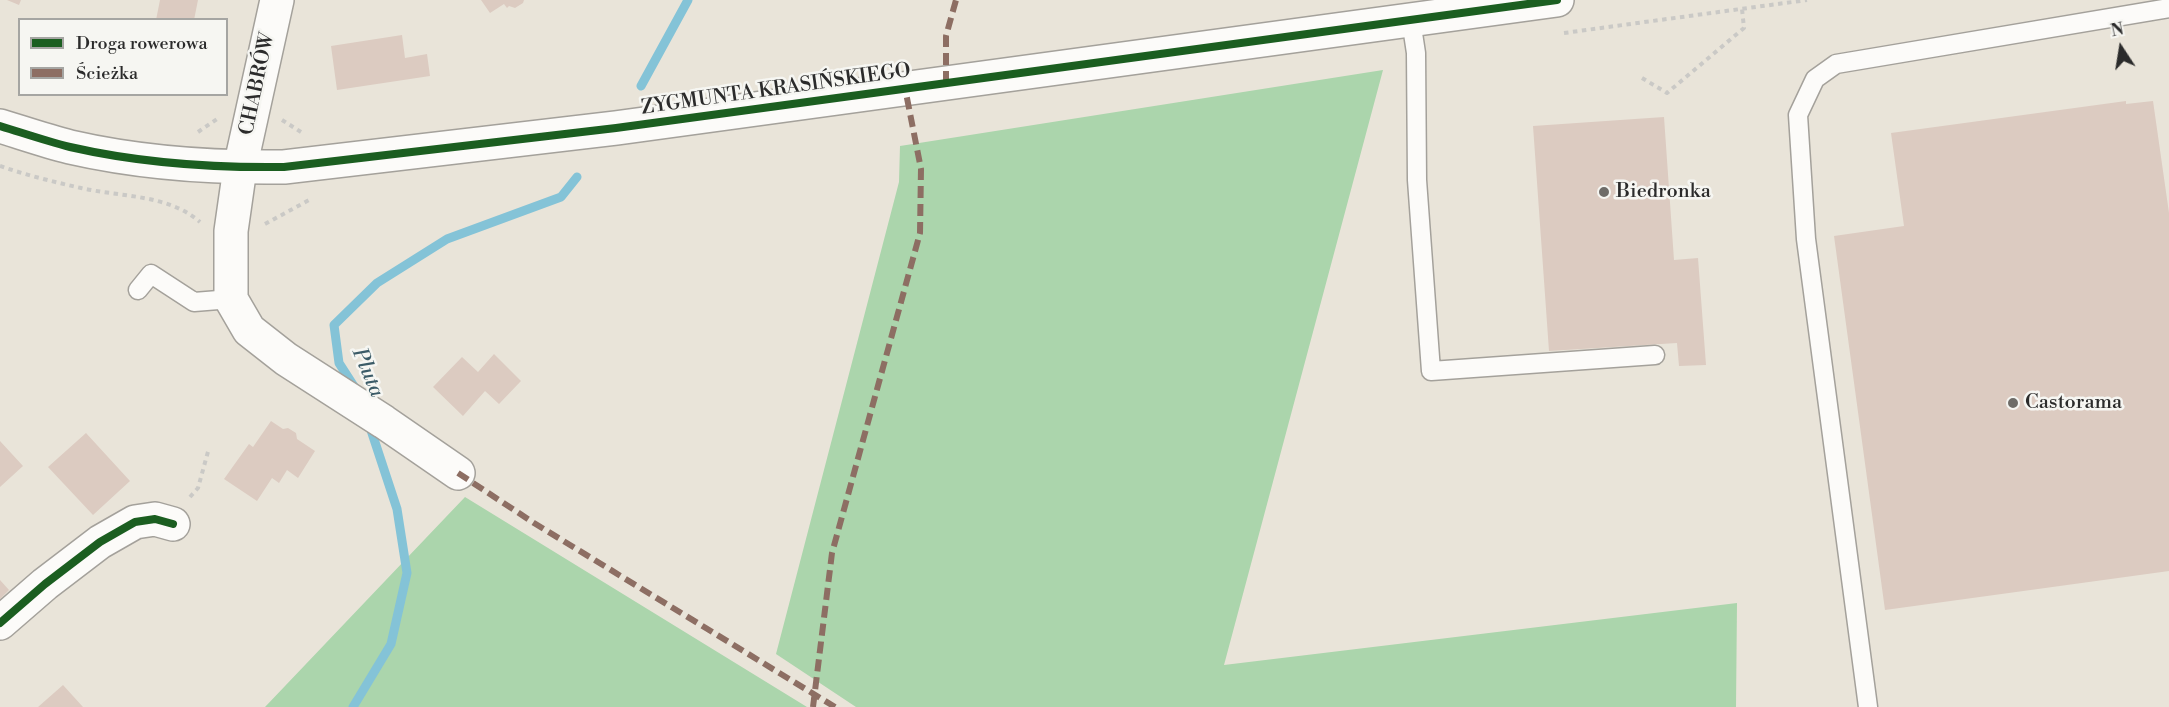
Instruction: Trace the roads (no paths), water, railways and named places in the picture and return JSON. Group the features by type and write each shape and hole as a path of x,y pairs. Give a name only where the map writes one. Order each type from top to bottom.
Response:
{"street":[{"name":"CHABRÓW","path":"240,168 277,0"},
{"name":"ZYGMUNTA KRASIŃSKIEGO","path":"0,126 70,147 168,164 240,168 329,163 601,130 1557,0"},
{"path":"240,168 231,231 231,299 249,330 286,359 458,473"},
{"path":"0,623 45,584 100,542 135,522 155,519 173,524"}],"lane":[{"path":"1868,707 1806,239 1798,115 1815,79 1836,64 2169,8"},
{"path":"1411,20 1416,53 1417,180 1431,371 1655,355"},
{"path":"138,290 151,274 194,302 231,299"}],"waterway":[{"name":"Pluta","path":"641,86 688,0"},
{"name":"Pluta","path":"357,391 339,363 334,325 377,283 447,239 561,197 577,177"},
{"name":"Pluta","path":"353,707 391,644 407,573 397,509 369,424"}],"place":[{"name":"Biedronka","path":"1604,192"},
{"name":"Castorama","path":"2013,403"}]}
